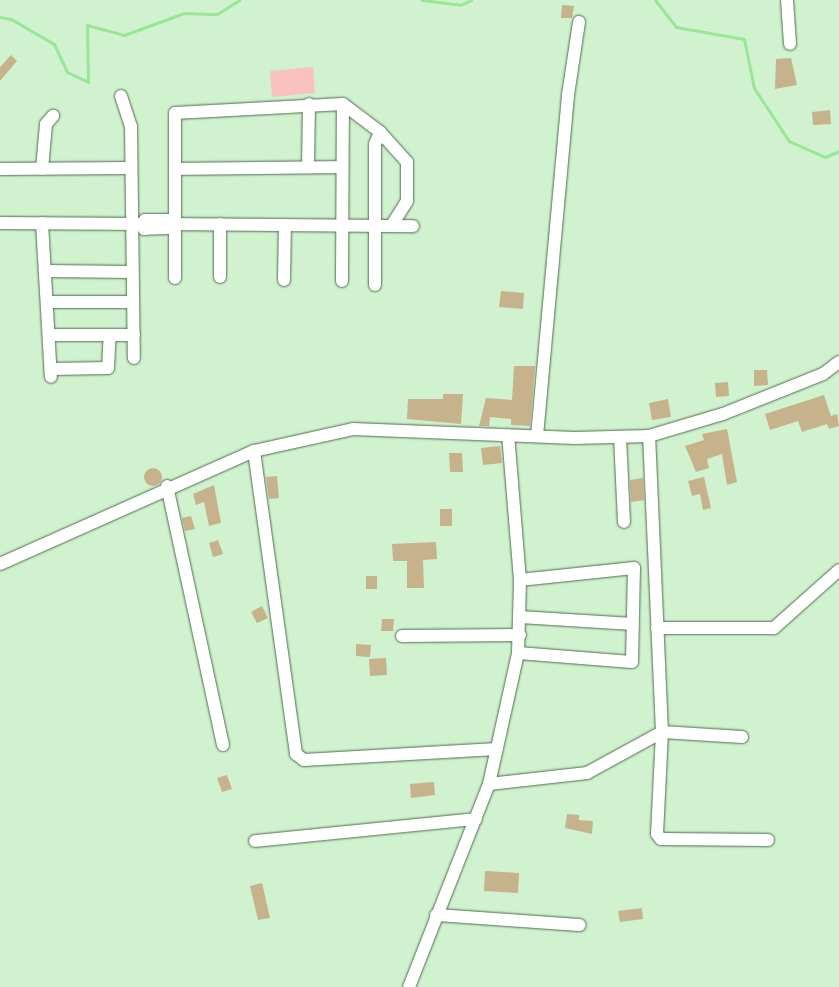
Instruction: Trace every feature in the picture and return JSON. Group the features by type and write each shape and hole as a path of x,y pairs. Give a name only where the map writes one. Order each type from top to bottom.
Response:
{"street":[{"path":"787,0 790,44"},
{"path":"537,436 568,95 579,22"},
{"path":"121,96 131,126 131,302 134,358"},
{"path":"308,168 309,104"},
{"path":"175,278 175,113 309,104 343,104 380,132 407,162 407,200 392,226"},
{"path":"342,281 343,104"},
{"path":"42,169 46,124 53,116"},
{"path":"375,285 374,144 380,132"},
{"path":"176,169 342,167"},
{"path":"0,169 131,168"},
{"path":"0,223 144,224 144,228 168,228 174,224 413,226"},
{"path":"42,223 49,302 51,373 108,368 110,335"},
{"path":"220,224 220,277"},
{"path":"284,280 285,224"},
{"path":"46,271 131,272"},
{"path":"49,302 131,302"},
{"path":"50,335 134,334"},
{"path":"0,564 167,486 254,451 353,428 537,436 649,436 723,414 823,374 839,362"},
{"path":"409,987 436,914 489,784 518,653 520,580 508,435"},
{"path":"649,436 662,732 657,834 661,838 768,840"},
{"path":"620,437 624,522"},
{"path":"254,451 296,754 304,760 497,749"},
{"path":"167,486 223,745"},
{"path":"518,653 632,662 634,568 520,580"},
{"path":"658,628 774,628 839,570"},
{"path":"520,617 633,624"},
{"path":"402,636 520,634"},
{"path":"489,784 587,773 662,732 742,737"},
{"path":"256,841 476,819"},
{"path":"436,914 580,925"}],"shaded area":[{"path":"313,67 315,93 272,97 270,71"}],"building":[{"path":"562,5 574,6 572,18 561,18"},
{"path":"11,55 17,61 0,81 0,67"},
{"path":"791,58 797,85 775,89 776,59"},
{"path":"830,110 831,124 813,125 812,112"},
{"path":"501,291 524,293 523,309 499,307"},
{"path":"514,366 535,366 530,426 511,425 511,419 490,417 489,426 479,426 486,398 512,400"},
{"path":"754,370 767,370 768,385 754,386"},
{"path":"728,382 729,396 716,397 715,383"},
{"path":"443,394 463,394 461,424 407,419 408,399 443,399"},
{"path":"824,395 831,416 837,414 839,426 829,429 827,424 802,432 798,421 770,430 765,414"},
{"path":"668,399 671,417 652,420 649,403"},
{"path":"727,429 737,482 727,485 722,454 707,459 709,468 696,472 685,446 704,440 702,434"},
{"path":"500,446 502,463 483,465 481,448"},
{"path":"449,453 462,453 463,472 450,472"},
{"path":"149,468 157,468 162,473 160,484 149,486 144,481 144,473"},
{"path":"277,476 279,498 269,499 266,477"},
{"path":"704,477 711,508 703,510 700,494 692,496 688,481"},
{"path":"643,478 644,500 631,502 630,480"},
{"path":"214,485 221,523 209,526 204,502 196,505 193,494"},
{"path":"440,509 452,509 452,526 440,526"},
{"path":"191,516 195,529 185,531 182,518"},
{"path":"218,540 223,554 213,557 209,543"},
{"path":"436,542 437,559 423,560 424,588 407,588 407,561 393,561 392,544"},
{"path":"366,576 377,576 377,589 366,589"},
{"path":"262,606 268,618 257,623 251,612"},
{"path":"382,619 394,619 393,631 381,631"},
{"path":"356,644 371,645 370,657 356,656"},
{"path":"386,658 387,675 370,676 369,659"},
{"path":"227,775 232,789 222,792 217,778"},
{"path":"434,782 435,795 411,798 410,784"},
{"path":"567,814 579,815 579,820 593,821 592,834 565,828"},
{"path":"485,871 519,873 518,893 484,891"},
{"path":"262,883 270,918 258,920 250,886"},
{"path":"642,908 643,919 620,922 618,911"}],"waterway":[{"path":"0,17 11,19 54,44 67,72 88,82 87,25 124,35 184,13 217,14 239,0"},
{"path":"422,0 460,5 471,0"},
{"path":"655,0 676,27 744,39 754,88 789,141 825,157 839,151"}]}
